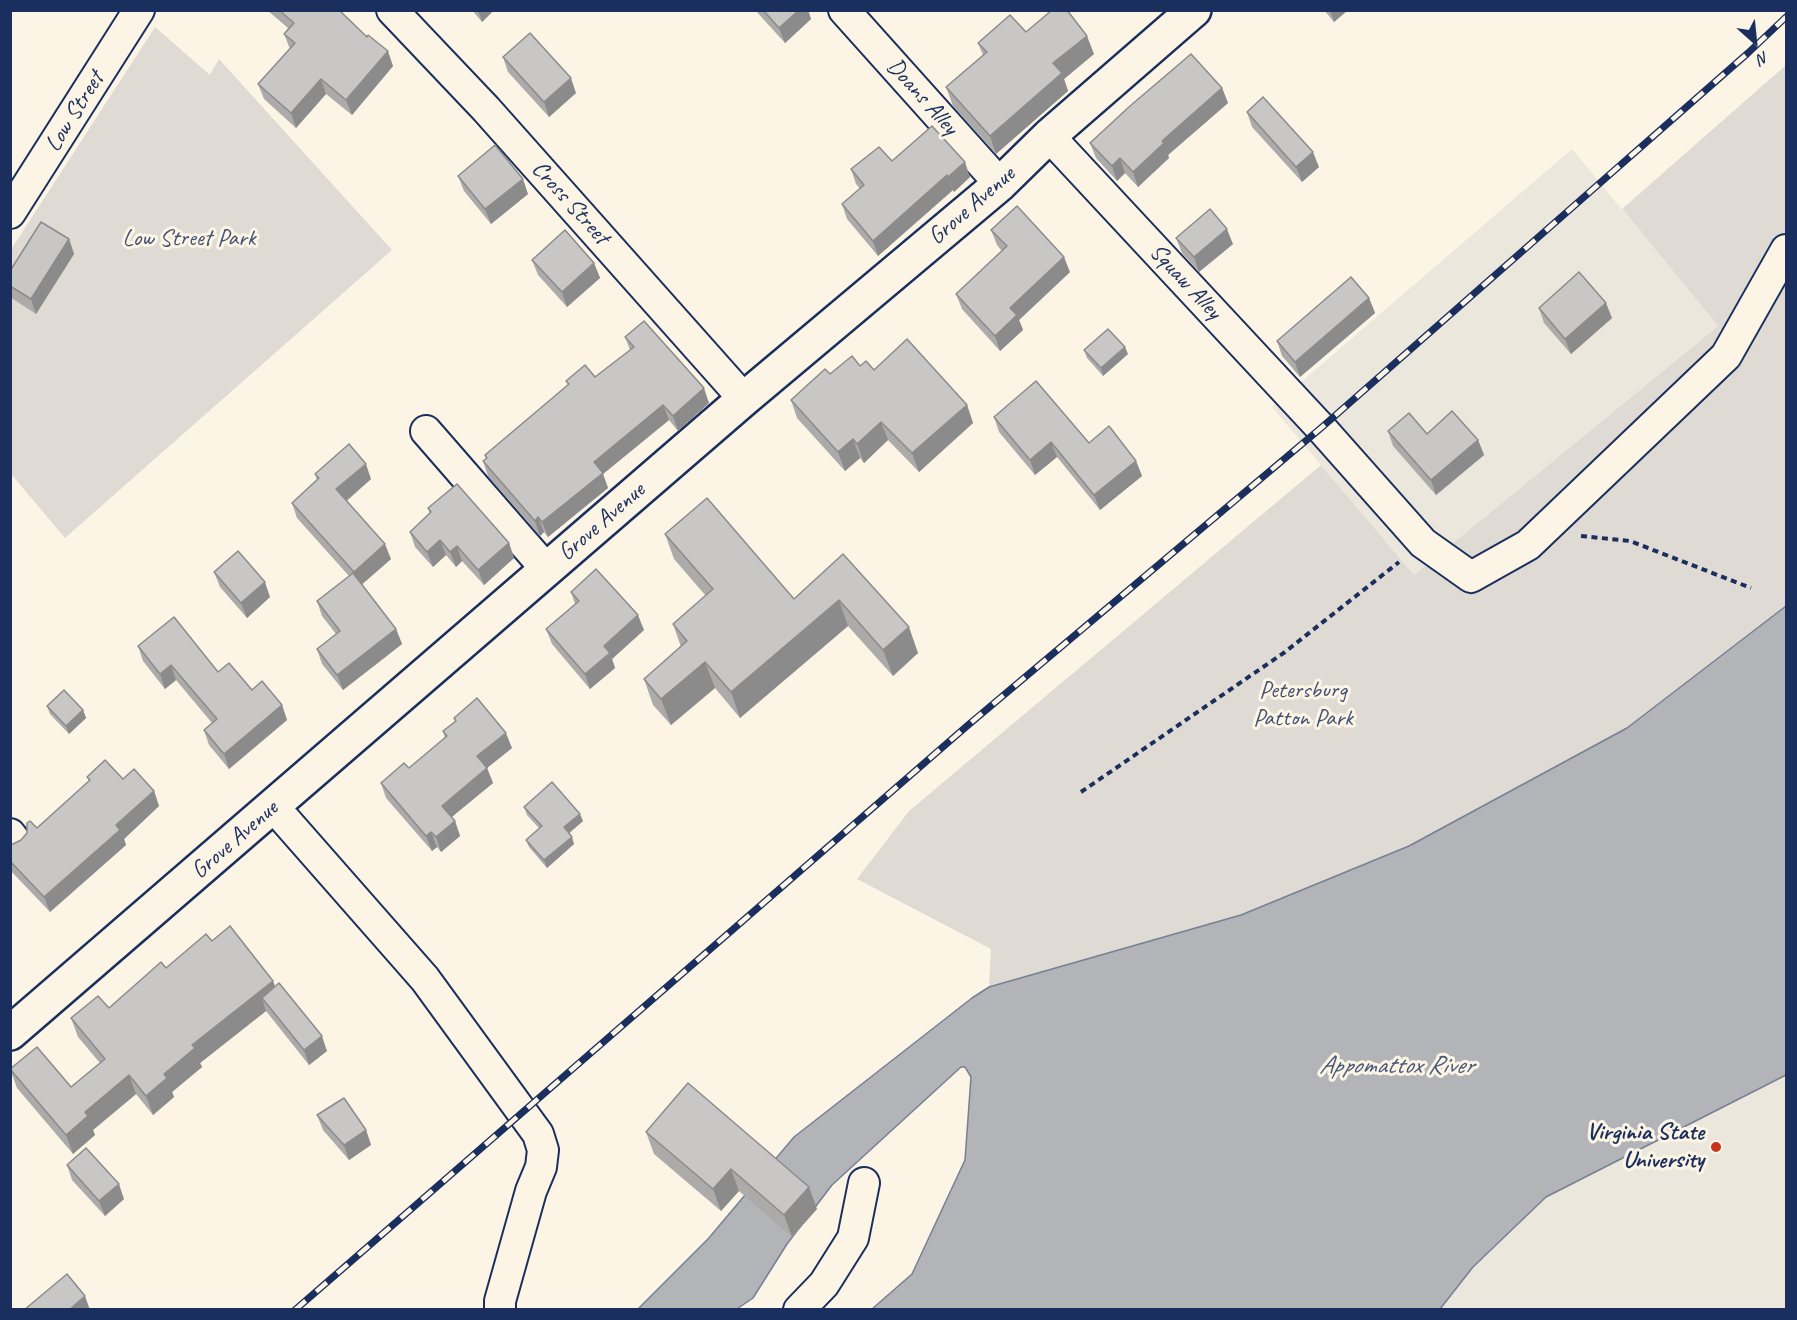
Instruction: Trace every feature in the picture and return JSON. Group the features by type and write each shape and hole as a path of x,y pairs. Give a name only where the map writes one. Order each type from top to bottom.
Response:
{"main road":[{"name":"Grove Avenue","path":"10,1033 744,399 1000,184 1049,136 1194,10"}],"street":[{"name":"Low Street","path":"10,213 139,10"},
{"name":"Cross Street","path":"392,10 486,109 744,399"},
{"name":"Doans Alley","path":"844,10 1000,184"},
{"name":"Squaw Alley","path":"1049,136 1321,428 1423,543 1471,577 1528,545 1542,532"},
{"path":"1542,532 1726,356 1786,250"},
{"path":"426,432 547,570"},
{"path":"273,806 425,979 538,1134 543,1150 541,1167 527,1202 500,1300 500,1310"},
{"path":"799,1310 824,1284 853,1238 864,1183"}],"path":[{"path":"1542,532 1630,541 1751,588"},
{"path":"1081,792 1285,652 1423,543"}],"shaded area":[{"path":"1572,149 1718,326 1414,575 1272,407"},
{"name":"Virginia State University","path":"1786,1075 1786,1309 1440,1310 1473,1267 1546,1197"}],"green space":[{"name":"Low Street Park","path":"155,27 210,75 219,59 392,250 65,538 11,474 10,251"},
{"name":"Petersburg Patton Park","path":"1786,65 1786,606 1627,728 1409,846 1241,915 989,987 991,949 857,879 909,811 1321,465 1414,575 1718,326 1622,209"}],"water":[{"name":"Appomattox River","path":"1786,606 1786,1075 1546,1197 1473,1267 1440,1309 872,1309 912,1274 965,1160 971,1077 965,1067 961,1067 832,1185 787,1244 753,1298 737,1309 637,1310 708,1239 794,1137 989,987 1241,915 1409,846 1627,728"}],"building":[{"path":"279,10 339,10 367,37 368,35 388,51 346,100 321,79 291,113 258,84 295,43 284,34 294,23"},
{"path":"763,10 799,10 779,28"},
{"path":"1052,10 1067,10 1087,36 1053,63 1062,73 990,136 946,87 987,52 978,43 1010,15 1026,32"},
{"path":"530,33 571,78 544,102 503,57"},
{"path":"1191,54 1222,88 1162,141 1164,143 1133,172 1120,158 1112,166 1090,143"},
{"path":"1263,97 1313,152 1296,167 1247,112"},
{"path":"932,126 965,162 948,177 947,175 873,241 842,204 864,185 851,169 879,147 892,161"},
{"path":"495,145 523,179 485,209 458,176"},
{"path":"1017,206 1064,257 1010,308 1017,315 995,336 956,294 1007,246 991,230"},
{"path":"1210,209 1227,229 1194,257 1176,238"},
{"path":"41,222 69,239 31,299 10,286 10,271"},
{"path":"565,230 594,263 562,292 532,260"},
{"path":"1579,272 1606,303 1565,339 1539,308"},
{"path":"1351,277 1369,298 1295,362 1277,341"},
{"path":"644,321 704,388 673,416 663,405 594,462 603,473 542,522 538,517 535,521 483,461 487,458 485,455 569,384 566,381 585,365 595,377 634,347 625,337"},
{"path":"1108,329 1125,347 1101,368 1084,350"},
{"path":"907,339 967,405 912,453 881,422 857,444 853,439 838,452 791,400 825,369 830,374 852,356 860,366 866,361 874,370"},
{"path":"1036,381 1089,443 1109,426 1136,461 1094,495 1051,442 1030,460 994,417"},
{"path":"1452,411 1478,440 1431,480 1388,431 1409,413 1427,434"},
{"path":"349,444 366,464 336,489 385,544 354,572 292,503 319,478 315,474"},
{"path":"457,484 509,543 478,570 457,546 450,552 440,540 427,552 410,532 431,512 428,508"},
{"path":"707,498 794,599 843,554 909,627 883,650 839,600 731,692 705,662 661,699 644,679 687,641 673,624 713,589 665,534"},
{"path":"238,551 265,582 241,603 214,572"},
{"path":"596,569 638,615 604,646 610,653 585,674 546,629 579,601 571,592"},
{"path":"353,573 396,629 337,675 317,649 340,631 317,601"},
{"path":"174,617 218,672 229,663 252,690 262,681 282,705 224,754 204,730 217,719 171,665 160,674 138,646"},
{"path":"64,690 83,710 66,726 47,706"},
{"path":"477,698 506,733 477,756 487,768 442,806 455,821 436,837 431,832 426,836 381,783 404,763 409,768 447,736 443,731 456,721 454,718"},
{"path":"105,760 123,779 134,769 154,791 116,825 120,830 44,897 10,861 10,844 21,840 27,833 27,823 30,821 37,828 90,780 87,777"},
{"path":"552,782 580,814 564,827 572,837 544,860 526,840 542,826 524,807"},
{"path":"230,926 273,981 192,1045 195,1048 164,1074 167,1078 146,1096 129,1075 85,1112 88,1116 66,1135 10,1069 37,1047 71,1087 105,1059 71,1018 98,996 109,1008 161,962 166,968 206,934 212,941"},
{"path":"279,983 322,1036 304,1050 262,998"},
{"path":"688,1083 809,1187 784,1215 731,1169 713,1189 646,1132"},
{"path":"344,1098 366,1130 344,1145 317,1115"},
{"path":"86,1148 119,1184 99,1201 67,1165"},
{"path":"67,1274 85,1296 69,1310 24,1310"}],"railway":[{"path":"295,1310 967,726 1321,428 1748,53 1786,17"}],"place":[{"name":"Virginia State University","path":"1716,1147"}]}
